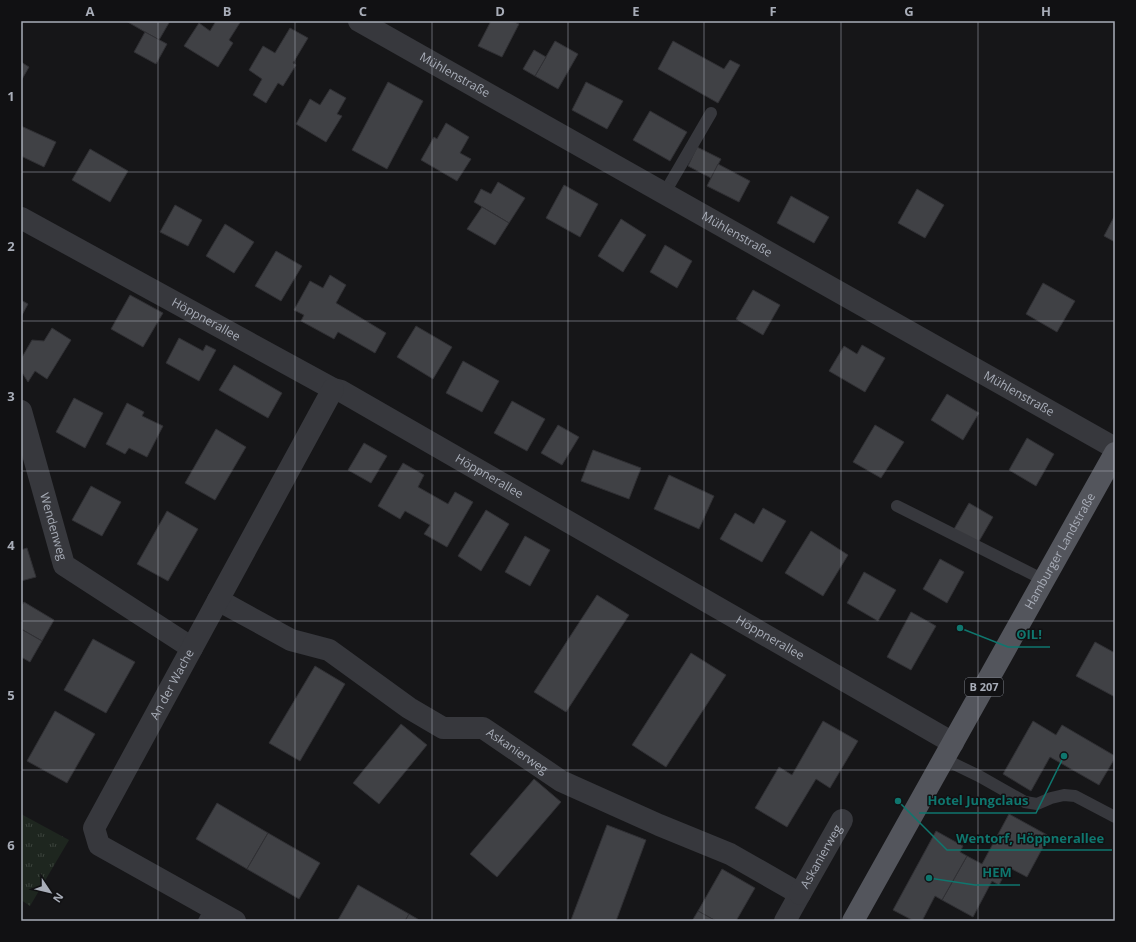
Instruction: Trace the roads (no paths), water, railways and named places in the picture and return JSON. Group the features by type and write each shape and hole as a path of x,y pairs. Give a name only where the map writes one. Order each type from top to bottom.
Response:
{"main road":[{"name":"Hamburger Landstraße","path":"855,921 1115,452"}],"street":[{"name":"Mühlenstraße","path":"359,21 1115,448"},
{"name":"Höppnerallee","path":"21,218 333,389 354,399 948,751"},
{"name":"An der Wache","path":"235,921 208,915 99,845 94,828 333,389"},
{"name":"Wendenweg","path":"21,411 64,565 192,648"},
{"name":"Askanierweg","path":"218,600 291,640 328,650 409,708 443,728 483,728 561,781 659,825 730,854 800,894"},
{"name":"Askanierweg","path":"785,921 842,820"}],"lane":[{"path":"664,194 711,113"},
{"path":"897,506 1044,580"},
{"path":"948,751 979,776 1025,802 1036,804 1064,795 1075,796 1115,818"}],"place":[{"name":"OIL!","path":"960,628"},
{"name":"Hotel Jungclaus","path":"1064,756"},
{"name":"Wentorf, Höppnerallee","path":"898,801"},
{"name":"HEM","path":"929,878"}]}
